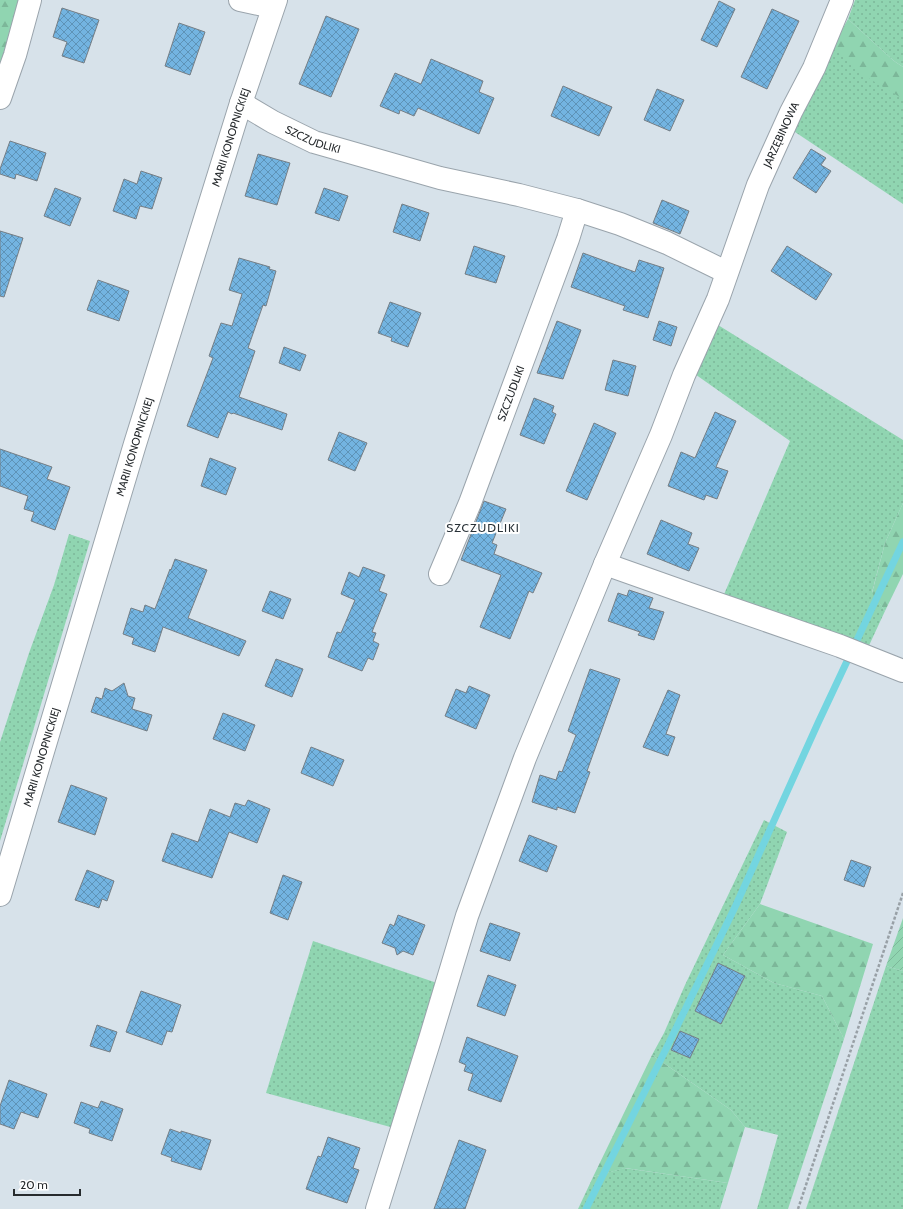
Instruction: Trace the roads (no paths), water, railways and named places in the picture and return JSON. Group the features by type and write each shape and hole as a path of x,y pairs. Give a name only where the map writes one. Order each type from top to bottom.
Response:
{"street":[{"path":"0,98 15,55 30,0"},
{"path":"240,0 275,4"},
{"name":"JARZĘBINOWA","path":"377,1209 477,888 525,758 605,564 662,435 684,375 718,299 726,272 758,186 791,112 814,68 842,0"},
{"name":"MARII KONOPNICKIEJ","path":"0,895 132,451 240,103 275,4"},
{"name":"SZCZUDLIKI","path":"240,103 273,122 314,142 440,178 519,195 577,210 620,224 668,243 726,272"},
{"name":"SZCZUDLIKI","path":"440,574 470,503 577,210"},
{"path":"605,564 687,594 840,646 903,671"}],"waterway":[{"path":"586,1209 736,905 818,723 903,542"}],"district":[{"name":"SZCZUDLIKI","path":"483,527"}]}
